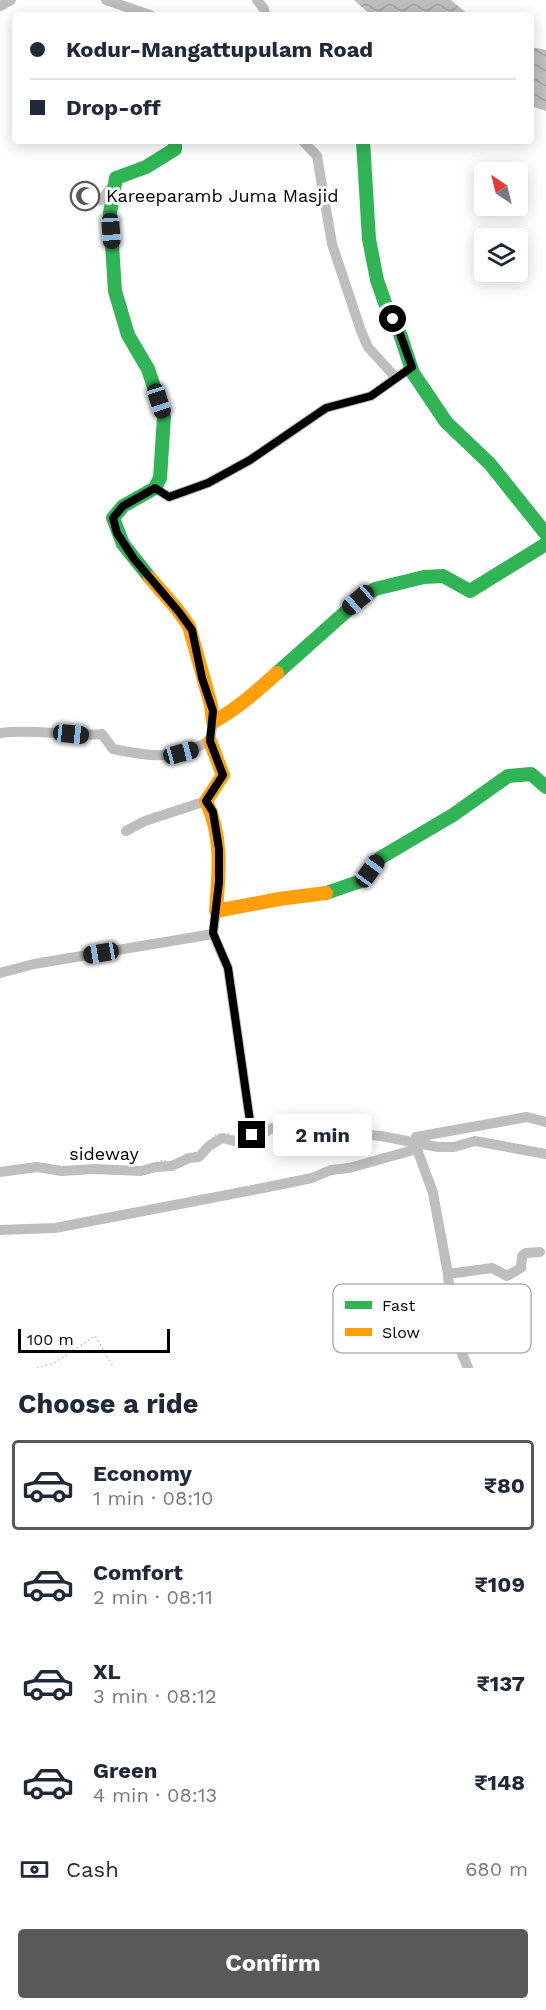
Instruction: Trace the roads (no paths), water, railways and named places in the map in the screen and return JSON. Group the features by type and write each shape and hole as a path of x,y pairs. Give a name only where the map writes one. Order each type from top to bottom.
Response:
{"street":[{"path":"0,6 11,0"},
{"path":"106,0 141,12"},
{"path":"116,178 146,167 175,149 175,144"},
{"path":"306,144 317,156 332,244 361,330 368,347 396,378"},
{"path":"363,144 369,239 377,280 412,367 427,396 446,422 490,464 546,534"},
{"path":"101,200 114,186 116,178"},
{"path":"116,178 110,213 115,291 128,335 148,369 164,417 160,478 155,488 118,510 113,518 117,533 134,559 192,630 202,678 213,711 210,741 223,775 206,801 146,821 126,831"},
{"path":"155,488 169,497 208,483 250,460 326,408 371,396 412,367"},
{"path":"213,722 245,701 358,600 375,589 424,577 443,576 470,591 546,544"},
{"path":"0,732 102,734 113,748 166,756 196,748 210,741"},
{"path":"216,911 332,892 361,882 380,858 453,815 508,776 531,774 546,787"},
{"path":"206,801 213,812 218,835 219,882 213,933 228,968 252,1135"},
{"path":"0,973 34,964 213,933"},
{"path":"0,1230 55,1228 257,1189 312,1178 331,1170 349,1168 416,1146 527,1117 546,1122"},
{"path":"416,1146 433,1193 449,1284"},
{"path":"448,1274 492,1268 507,1276 521,1268 522,1256 526,1253 540,1252"},
{"path":"462,1353 468,1368"}],"water":[{"path":"354,0 451,0 465,12 368,12"},
{"path":"534,48 546,50 546,111 534,107"}],"waterway":[{"path":"0,1172 37,1167 62,1171 94,1169 141,1171 172,1166 189,1158 199,1157 209,1146 222,1138 246,1144 272,1128 281,1130 309,1145 359,1134 438,1147 454,1147 475,1141 546,1154"}],"place":[{"name":"Kareeparamb Juma Masjid","path":"85,196"}]}
